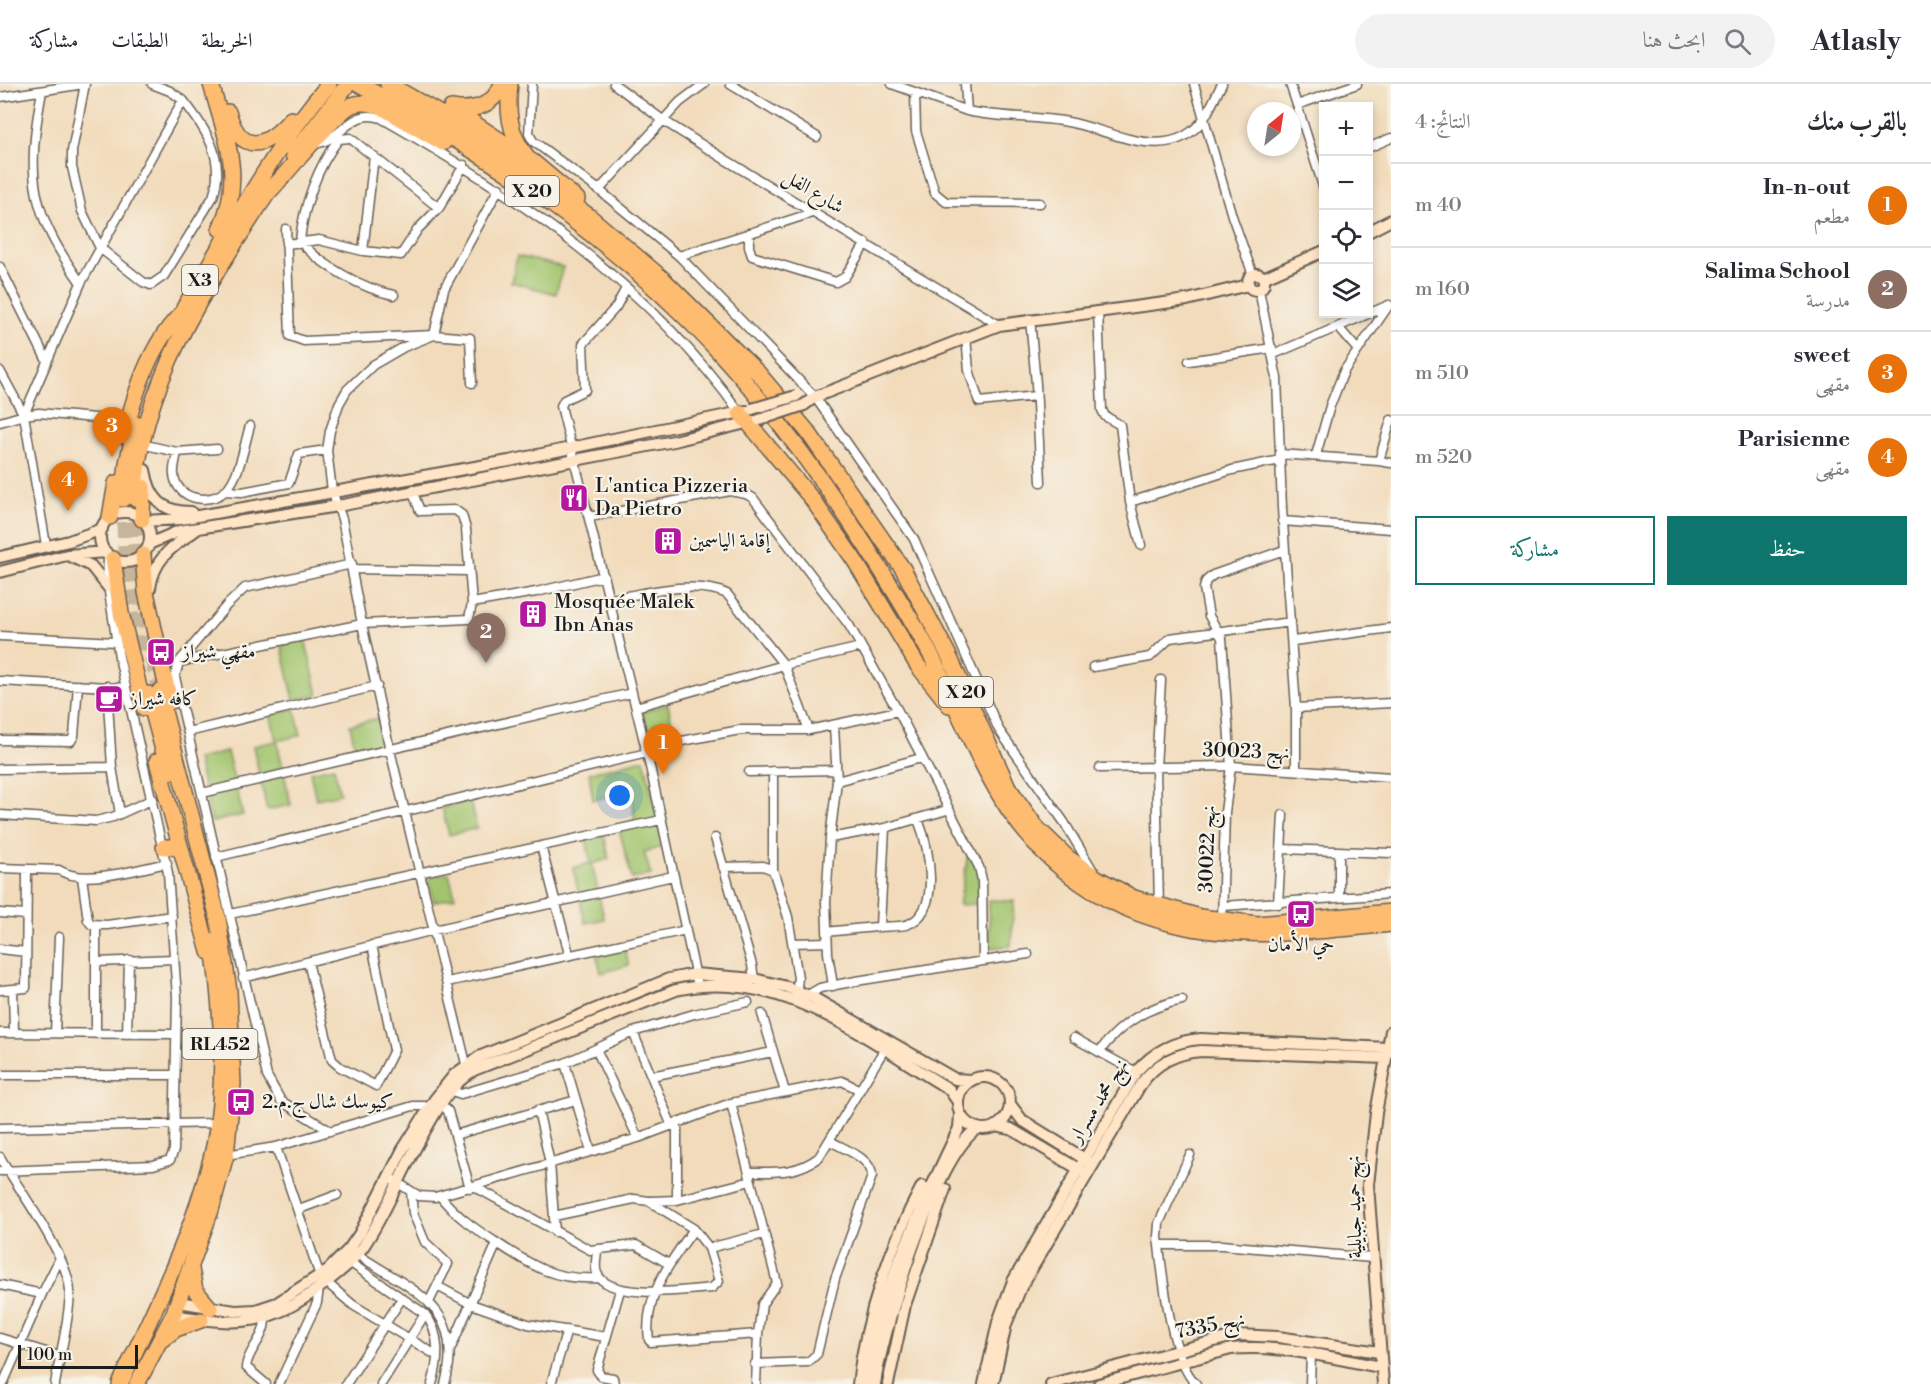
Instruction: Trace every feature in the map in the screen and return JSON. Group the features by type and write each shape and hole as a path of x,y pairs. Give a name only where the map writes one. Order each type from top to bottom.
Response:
{"highway":[{"path":"143,520 145,470 158,410 199,293 205,260 227,214 234,178 232,161 211,84"},
{"path":"219,84 236,133 254,143 268,141 273,137 324,84"},
{"name":"X3","path":"329,84 270,162 199,293 152,403 128,498 127,463 142,401 180,315 199,293 313,126 348,84"},
{"name":"X 20","path":"358,84 392,87 451,120 589,216 649,266 723,335 808,432 903,570 949,656 1008,787 1036,827 1054,846 1097,878 1134,898 1159,907 1222,920 1283,924 1391,912"},
{"path":"392,87 461,110 482,106 492,101 502,84"},
{"path":"510,84 508,106 512,130 524,153 571,191 589,216"},
{"name":"X 20","path":"392,87 419,116 526,187 595,237 666,300 717,350 795,442 892,588 936,663 978,760 997,792 1027,835 1059,867 1091,890 1129,910 1179,926 1222,920 1260,935 1391,924"},
{"path":"267,194 343,110 351,105 371,103 380,106 513,189 566,226 633,282 666,300"},
{"path":"450,108 534,162"},
{"path":"106,523 128,421 154,351 168,328 180,315"},
{"path":"750,416 855,561 918,666 961,718"},
{"path":"146,549 144,583 197,813 198,840"},
{"path":"109,555 127,639 174,824 205,940 216,969"},
{"name":"RL452","path":"120,1384 168,1306 192,1267 220,1183 226,1155 233,1084 229,991 218,918 198,840 154,693 204,902 216,969 220,1062 218,1123 200,1195 172,1269 168,1306 156,1345 137,1384"},
{"path":"153,799 160,803 174,824"},
{"path":"164,847 182,851"},
{"path":"156,1345 176,1329 205,1314 195,1290 192,1267"}],"street":[{"path":"0,97 84,84 73,139 72,167 82,211 100,248 143,282 156,283 164,276 213,197 218,179 214,149 205,128 183,100 170,91 152,84"},
{"path":"532,84 530,138 599,190 679,256 815,397 914,539 999,730 1064,822 1097,878"},
{"path":"599,190 687,95 704,84"},
{"path":"730,84 818,137"},
{"path":"892,84 967,111 1008,118 1065,122 1152,144 1172,141 1186,134 1204,118 1222,84"},
{"path":"965,84 967,111"},
{"path":"1194,84 1232,216 1255,279 1253,290 1259,290 1273,351 1282,521 1293,641 1296,770"},
{"path":"1290,84 1297,102"},
{"path":"1301,104 1357,84"},
{"name":"شارع الفل","path":"620,86 664,121 999,325"},
{"path":"42,91 33,143 34,183 43,216 55,246 81,283"},
{"path":"915,93 916,130 935,193 939,198 946,202 1040,203"},
{"path":"24,415 46,359 81,283 183,100"},
{"path":"1301,113 1319,163"},
{"path":"314,144 328,141 357,118 370,115 381,118 464,165 566,237 626,288 698,359 750,416"},
{"path":"300,241 308,203 328,156 339,139 350,138 439,208"},
{"path":"1373,146 1391,138"},
{"path":"363,251 374,156"},
{"path":"286,244 320,240 363,251 401,255 418,229 439,208 464,165"},
{"path":"434,334 444,289 499,188"},
{"path":"679,256 815,212"},
{"path":"1373,229 1391,220"},
{"path":"286,229 290,336 304,341 434,334 470,338 472,383"},
{"path":"749,233 749,248 752,256 836,282 845,277 866,243"},
{"path":"300,241 308,250 357,282 374,291 394,295"},
{"path":"0,557 80,538 123,512 143,520 181,519 509,461 571,447 804,405 815,397 999,325 1030,319 1187,300 1255,279 1319,253"},
{"path":"0,267 46,359"},
{"path":"626,288 616,307 583,344 585,390 562,402 571,447 636,707 698,986"},
{"path":"1189,361 1273,351 1390,305"},
{"path":"1316,455 1330,406 1344,371 1357,349 1390,305"},
{"path":"1098,311 1102,410 1106,416 1120,425 1130,502 1141,545"},
{"path":"1030,319 1041,482"},
{"path":"1338,327 1357,349"},
{"path":"434,334 404,347 360,376 339,404 330,431 327,450 332,491 338,506 352,566 362,624 390,750 467,1069"},
{"path":"966,337 969,370 979,402 1036,396"},
{"path":"0,371 24,415 45,545"},
{"path":"0,572 67,555 109,555 132,561 169,534 338,506 674,441 750,416 796,396 815,397"},
{"path":"0,422 39,413 128,421"},
{"path":"1378,461 1391,420"},
{"path":"177,452 174,474 177,485 185,494 197,499 211,499 225,491 233,480 250,426"},
{"path":"150,446 177,452 216,449"},
{"path":"225,491 242,492 289,483 299,454 327,450"},
{"path":"1130,502 1280,457 1316,455 1391,463"},
{"path":"145,470 150,491 162,506 177,512 210,514"},
{"path":"179,662 362,624 467,621 471,616 471,603 467,571 466,529 462,515 455,510 420,511 412,490"},
{"path":"589,517 719,492 746,494 753,498 804,562 861,647 898,711 981,873 982,960"},
{"path":"210,514 211,499"},
{"path":"143,520 150,532 146,549"},
{"path":"1282,521 1391,528"},
{"path":"4,1171 164,1163 170,1160 174,1150 177,997 167,863 116,642 108,587 109,555 101,541 106,523"},
{"path":"150,609 151,581 159,561 170,548 200,528"},
{"name":"نهج 30022","path":"1222,920 1226,812 1231,766 1225,666 1219,629 1207,609 1204,588 1209,577 1284,550"},
{"path":"67,555 91,566 108,587"},
{"path":"330,1131 281,1101 275,1095 267,1076 175,683 179,662 227,604 245,588 352,566 467,571"},
{"path":"471,603 536,592 604,576"},
{"path":"610,599 692,588 715,588 727,594 784,665 809,730"},
{"path":"1093,667 1150,657 1170,638 1219,629 1291,622"},
{"path":"1293,641 1391,628"},
{"path":"0,636 116,642"},
{"path":"636,707 784,665 861,647"},
{"path":"1159,907 1156,768 1161,680"},
{"path":"0,681 126,688"},
{"path":"0,740 71,741 74,736 78,685"},
{"path":"188,732 377,686"},
{"path":"106,687 112,767 120,814"},
{"path":"202,793 632,693"},
{"path":"1296,708 1391,703"},
{"path":"216,857 740,730 809,730 898,711"},
{"path":"833,986 827,932 830,838 837,781 834,726"},
{"path":"837,781 921,758"},
{"name":"نهج 30023","path":"1100,768 1231,766 1391,777"},
{"path":"0,769 112,767"},
{"path":"749,772 836,770"},
{"path":"772,771 773,870 788,917 800,995"},
{"path":"0,815 86,821 120,814 153,799"},
{"path":"830,838 885,828 947,810"},
{"path":"1278,904 1283,815"},
{"path":"827,932 905,925 916,918 923,908 929,888 929,856 918,819"},
{"path":"230,914 661,820"},
{"path":"880,926 885,828"},
{"path":"715,838 752,965 754,979"},
{"path":"541,846 569,954"},
{"path":"1282,849 1391,853"},
{"path":"1339,851 1339,897"},
{"path":"0,868 59,870 65,875 82,877 167,863"},
{"path":"723,867 763,866 773,870"},
{"path":"0,990 26,988 27,870"},
{"path":"243,978 434,930 673,876"},
{"path":"82,877 88,920 96,925 172,916"},
{"path":"1222,920 1278,904 1391,894"},
{"path":"0,913 26,915"},
{"path":"96,925 96,1034"},
{"path":"447,982 686,930"},
{"path":"55,1033 59,938"},
{"path":"793,944 827,942"},
{"path":"308,962 332,1060 340,1067 376,1086 394,1050 372,945"},
{"path":"0,949 26,952"},
{"path":"467,1069 666,993 698,986 758,989 800,995 833,986 1028,954"},
{"path":"96,962 174,959"},
{"path":"126,1034 129,960"},
{"path":"168,1306 240,1323 265,1318 298,1302 350,1256 436,1105 467,1069 661,982 695,974 754,979 800,995 955,1079 989,1078 1000,1083 1007,1092 1010,1104 1022,1120 1086,1166"},
{"path":"13,989 14,1033"},
{"path":"800,995 949,1089 958,1102 959,1128 954,1150 905,1305 888,1384"},
{"path":"1099,1052 1115,1033 1134,1017 1165,1003 1182,1000"},
{"path":"447,1090 461,1094 565,1064 633,1032 694,1014 748,1002"},
{"path":"762,1014 785,1092"},
{"name":"نهج حميد جبايلية","path":"1383,1384 1378,1352 1368,1176 1391,1031"},
{"path":"633,1032 674,1123 677,1200"},
{"path":"0,1033 175,1034"},
{"path":"1074,1038 1136,1072"},
{"name":"نهج محمد مسرار","path":"984,1384 1002,1323 1027,1275 1136,1072 1164,1048 1188,1040 1387,1053"},
{"path":"596,1049 638,1138"},
{"path":"749,1172 783,1172 798,1169 819,1157 884,1050"},
{"path":"651,1076 773,1052"},
{"name":"نهج محمد مسرار","path":"1086,1166 1148,1074 1156,1066 1177,1055 1201,1052 1387,1053"},
{"path":"565,1064 591,1151"},
{"path":"0,1076 174,1075"},
{"path":"958,1102 961,1092 971,1080"},
{"path":"393,1180 411,1192 427,1198 440,1196 638,1138 731,1103 845,1081 860,1090"},
{"path":"454,1135 576,1100"},
{"path":"731,1103 777,1283 762,1304 756,1384"},
{"path":"995,1126 1004,1119 1010,1104"},
{"path":"226,1155 276,1147 413,1106 436,1105 448,1111 473,1187 590,1250 636,1245 669,1264"},
{"path":"538,1110 550,1162 555,1232"},
{"path":"960,1113 967,1123 978,1128 995,1126 1011,1129 1086,1166"},
{"path":"0,1128 174,1122 218,1123"},
{"path":"858,1384 873,1313 897,1238 934,1162 954,1150 978,1128"},
{"path":"756,1364 808,1362 818,1352 835,1279 872,1176 871,1168 865,1161 830,1141"},
{"path":"276,1147 322,1282 317,1303 279,1384"},
{"path":"866,1384 881,1314 900,1257 920,1206 954,1150"},
{"path":"875,1384 885,1336 901,1281 954,1150"},
{"path":"1190,1155 1182,1167 1159,1223 1159,1245 1177,1350 1181,1362 1196,1384"},
{"path":"0,1157 4,1171 60,1258 70,1292 55,1384"},
{"path":"554,1215 634,1199 677,1200 751,1181"},
{"path":"411,1192 413,1213 424,1242 448,1264 429,1302"},
{"path":"299,1209 337,1195"},
{"path":"440,1196 453,1211 497,1243 527,1264 546,1271 569,1278 599,1278 620,1290 715,1288 719,1281 709,1248 694,1229 650,1201"},
{"path":"694,1229 669,1264 654,1291 648,1338 651,1342 758,1334"},
{"path":"709,1248 764,1234"},
{"path":"445,1384 450,1350 497,1243"},
{"path":"1159,1245 1222,1245 1372,1258"},
{"path":"597,1250 595,1270 599,1278"},
{"path":"350,1256 425,1314 436,1332 432,1384"},
{"path":"350,1256 429,1302 443,1317 450,1350"},
{"path":"3,1379 60,1258"},
{"path":"205,1314 267,1307 322,1282"},
{"path":"322,1282 353,1305 436,1355"},
{"path":"0,1285 42,1294"},
{"path":"437,1286 471,1304 528,1324 606,1337"},
{"path":"614,1384 612,1377 597,1372 620,1290"},
{"path":"346,1384 402,1298"},
{"path":"381,1384 425,1314"},
{"path":"265,1318 263,1333 246,1367 266,1384"},
{"name":"نهج محمد مسرار","path":"993,1384 1002,1323"},
{"path":"551,1384 567,1330"},
{"name":"نهج 7335","path":"1051,1384 1228,1337 1262,1335 1378,1352"},
{"path":"0,1338 60,1356"},
{"name":"نهج 7335","path":"1099,1384 1248,1347 1311,1354 1380,1367"},
{"path":"1310,1384 1311,1354"}],"green space":[{"path":"517,256 563,267 556,294 511,282"},
{"path":"305,638 318,695 294,700 281,644"},
{"path":"668,704 675,739 650,743 642,712"},
{"path":"295,709 301,735 277,741 270,714"},
{"path":"379,718 386,746 356,753 350,725"},
{"path":"277,741 291,805 267,810 253,746"},
{"path":"227,752 243,815 212,822 197,759"},
{"path":"644,759 666,846 644,852 651,875 632,879 618,825 634,821 633,790 593,800 589,773"},
{"path":"334,767 340,794 316,799 310,772"},
{"path":"470,801 477,828 449,835 442,808"},
{"path":"604,835 609,859 592,864 604,919 585,923 573,868 591,863 586,839"},
{"path":"968,854 979,869 980,904 959,905"},
{"path":"449,873 455,897 434,902 428,878"},
{"path":"989,900 1014,901 1011,946 989,948"},
{"path":"624,946 629,965 601,973 596,953"}],"tunnel":[{"path":"134,498 139,592 159,692"},
{"path":"123,499 127,595 138,651"}],"place":[{"name":"sweet","path":"112,457"},
{"name":"L'antica Pizzeria Da Pietro","path":"574,498"},
{"name":"Parisienne","path":"68,511"},
{"name":"إقامة الياسمين","path":"668,541"},
{"name":"Mosquée Malek Ibn Anas","path":"533,614"},
{"name":"مقهي شيراز","path":"161,652"},
{"name":"Salima School","path":"486,663"},
{"name":"کافه شيراز","path":"109,699"},
{"name":"In-n-out","path":"663,774"},
{"name":"حي الأمان","path":"1301,914"},
{"name":"كيوسك شال ج.م.2","path":"241,1102"}]}
